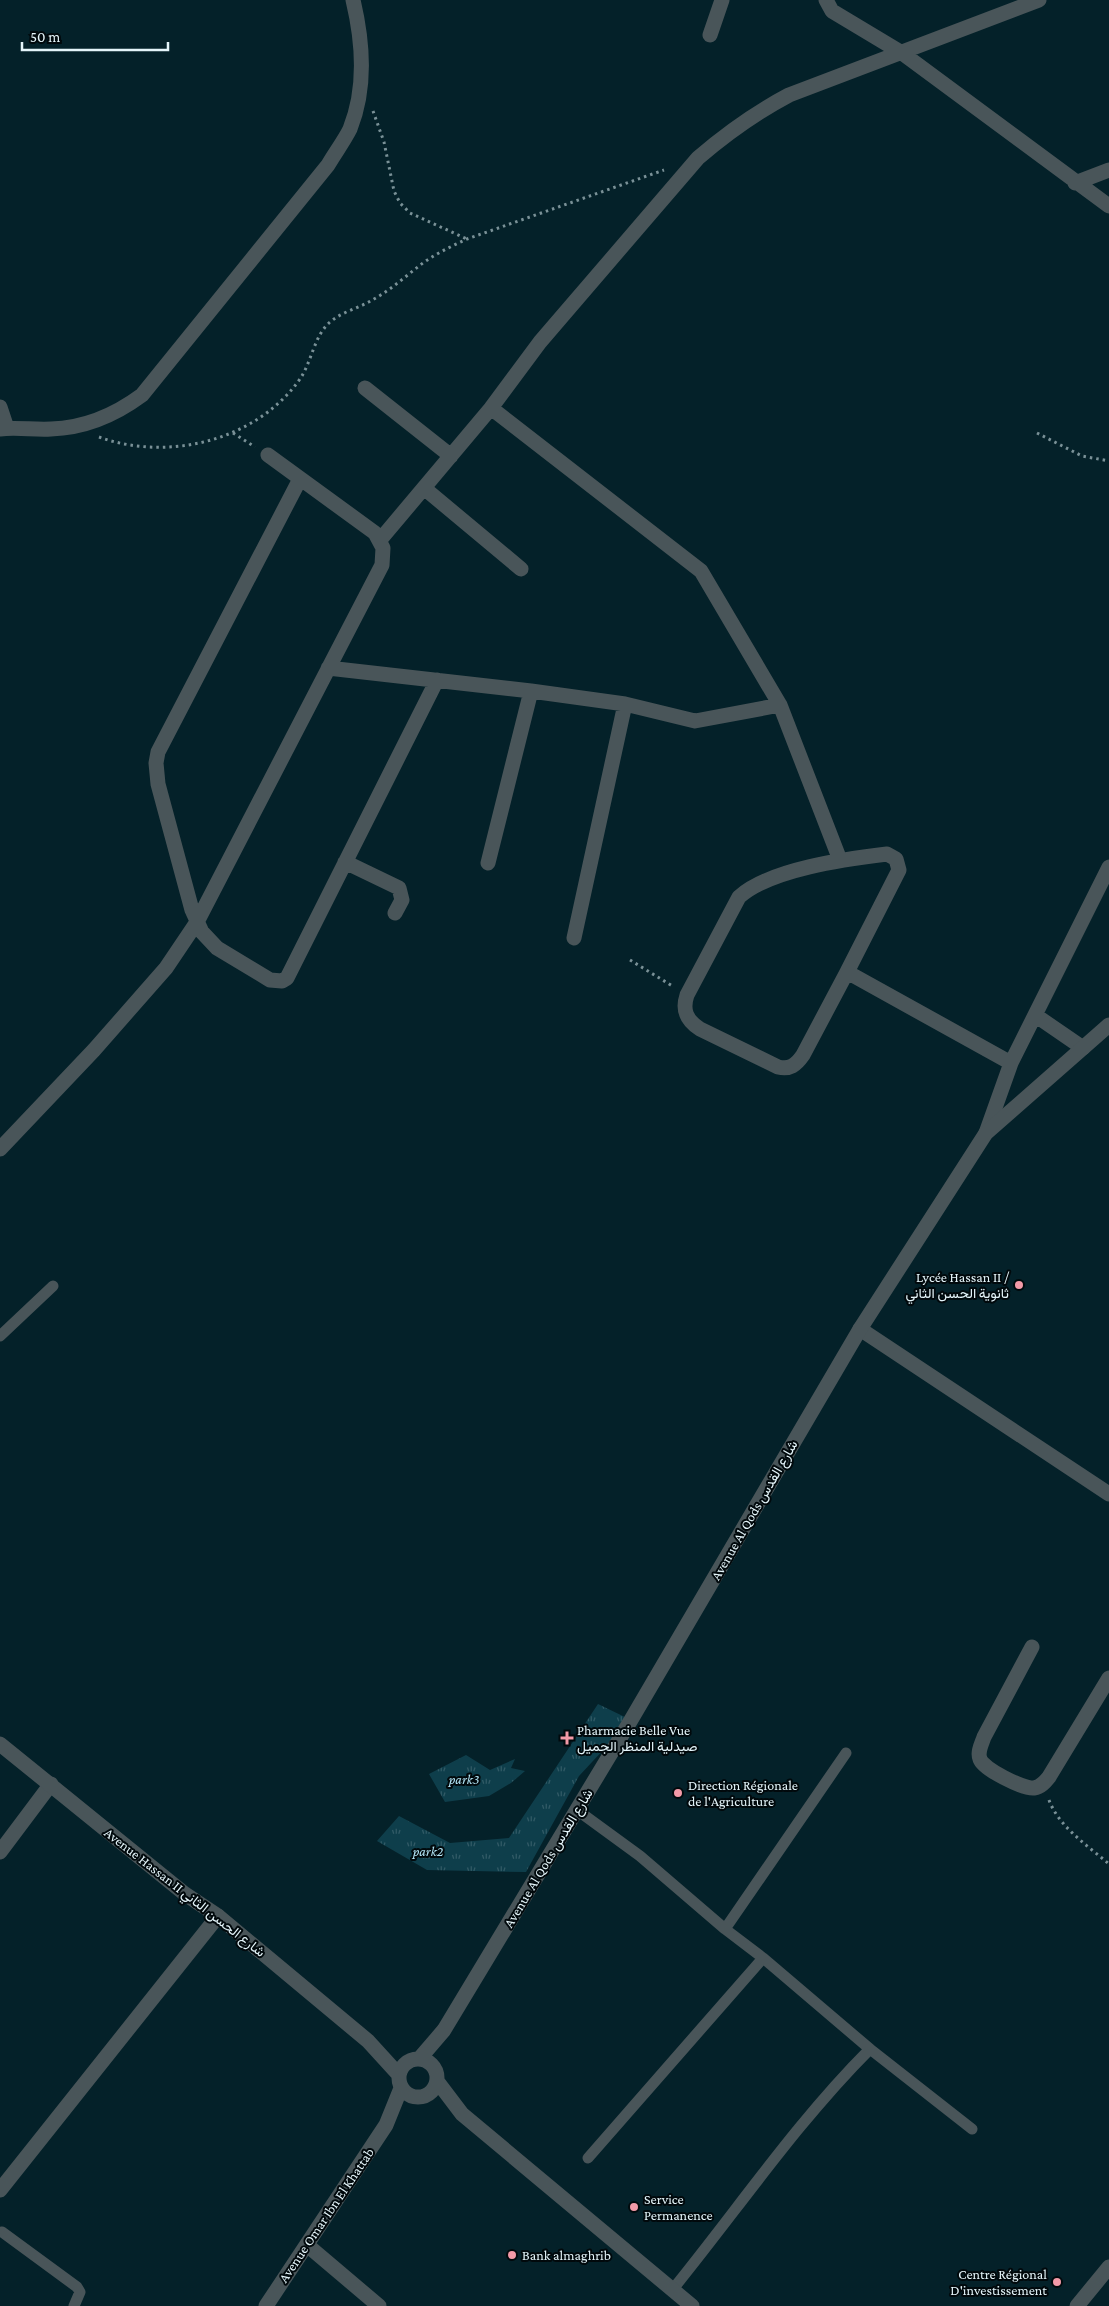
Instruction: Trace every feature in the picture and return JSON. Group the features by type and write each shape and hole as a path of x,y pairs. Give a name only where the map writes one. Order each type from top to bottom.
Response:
{"street":[{"path":"0,406 4,429 53,429 99,420 122,410 142,395 328,165 350,129 361,91 361,33 353,0"},
{"path":"710,35 722,0"},
{"path":"826,0 832,10 902,53 1109,206"},
{"path":"380,540 491,408 540,342 698,158 728,132 753,114 789,95 1039,0"},
{"path":"1075,182 1109,170"},
{"path":"365,388 451,456"},
{"path":"491,408 701,571 780,705 840,860"},
{"path":"0,1149 94,1050 166,968 197,922 382,565 384,557 380,540 375,533 268,456"},
{"path":"300,478 158,752 156,763 158,784 197,922 217,948 270,980 282,981 291,973 437,680"},
{"path":"424,488 521,569"},
{"path":"328,668 531,691 626,704 696,721 780,705"},
{"path":"488,863 531,691"},
{"path":"574,938 626,704"},
{"path":"887,854 896,860 898,870 848,972 803,1055 796,1064 788,1068 778,1067 693,1024 684,1010 687,995 739,897 750,887 771,879 840,860 887,854"},
{"path":"345,862 399,888 402,900 395,912"},
{"path":"986,1133 1011,1063 1109,867"},
{"path":"848,972 1011,1063"},
{"path":"1035,1015 1082,1048"},
{"name":"Avenue Al Qods شارع القدس","path":"414,2060 444,2030 577,1810 860,1329 986,1133 1109,1025"},
{"path":"860,1329 1109,1494"},
{"path":"1032,1648 984,1737 980,1750 980,1759 985,1766 1018,1784 1033,1788 1043,1784 1109,1678"},
{"name":"Avenue Hassan II شارع الحسن الثاني","path":"0,1744 185,1894 218,1916 368,2041 400,2082"},
{"path":"0,1852 51,1784"},
{"path":"0,2190 218,1916"},
{"name":"Avenue Al Qods شارع القدس","path":"436,2074 444,2030"},
{"name":"Avenue Hassan II شارع الحسن الثاني","path":"368,2041 414,2060"},
{"path":"462,2114 428,2061 414,2060 402,2067 400,2082 406,2093 421,2096 462,2114 690,2305"},
{"path":"421,2096 430,2092 436,2074"},
{"name":"Avenue Omar Ibn El Khattab","path":"266,2306 386,2125 400,2082"},
{"name":"Avenue Omar Ibn El Khattab","path":"386,2125 421,2096"},
{"path":"307,2245 378,2306"},
{"path":"1077,2306 1106,2277"}],"lane":[{"path":"0,1336 53,1286"},
{"path":"725,1929 846,1753"},
{"path":"577,1810 640,1856 725,1929 972,2129"},
{"path":"588,2158 763,1958"},
{"path":"673,2289 803,2124 842,2077 870,2048"},
{"path":"2,2232 77,2287 80,2292 74,2306"}],"path":[{"path":"361,91 379,124 389,175 400,203 410,213 467,239"},
{"path":"75,426 100,438 126,445 153,448 180,447 206,442 232,432 271,410 288,395 302,376 318,338 330,323 374,299 424,262 467,239 670,168"},
{"path":"232,432 268,456"},
{"path":"1037,434 1082,456 1109,461"},
{"path":"630,960 687,995"},
{"path":"1043,1784 1053,1811 1061,1822 1109,1864"}],"green space":[{"name":"park2","path":"598,1704 631,1720 579,1776 526,1872 427,1870 377,1841 399,1816 450,1843 509,1838"},
{"name":"park3","path":"466,1755 490,1770 515,1759 511,1768 525,1771 511,1783 489,1796 445,1802 429,1774"}],"place":[{"name":"Lycée Hassan II / ثانوية الحسن الثاني","path":"1019,1285"},
{"name":"Pharmacie Belle Vue صيدلية المنظر الجميل","path":"567,1738"},
{"name":"Direction Régionale de l'Agriculture","path":"678,1793"},
{"name":"Service Permanence","path":"634,2207"},
{"name":"Bank almaghrib","path":"512,2255"},
{"name":"Centre Régional D'investissement","path":"1057,2282"}]}
